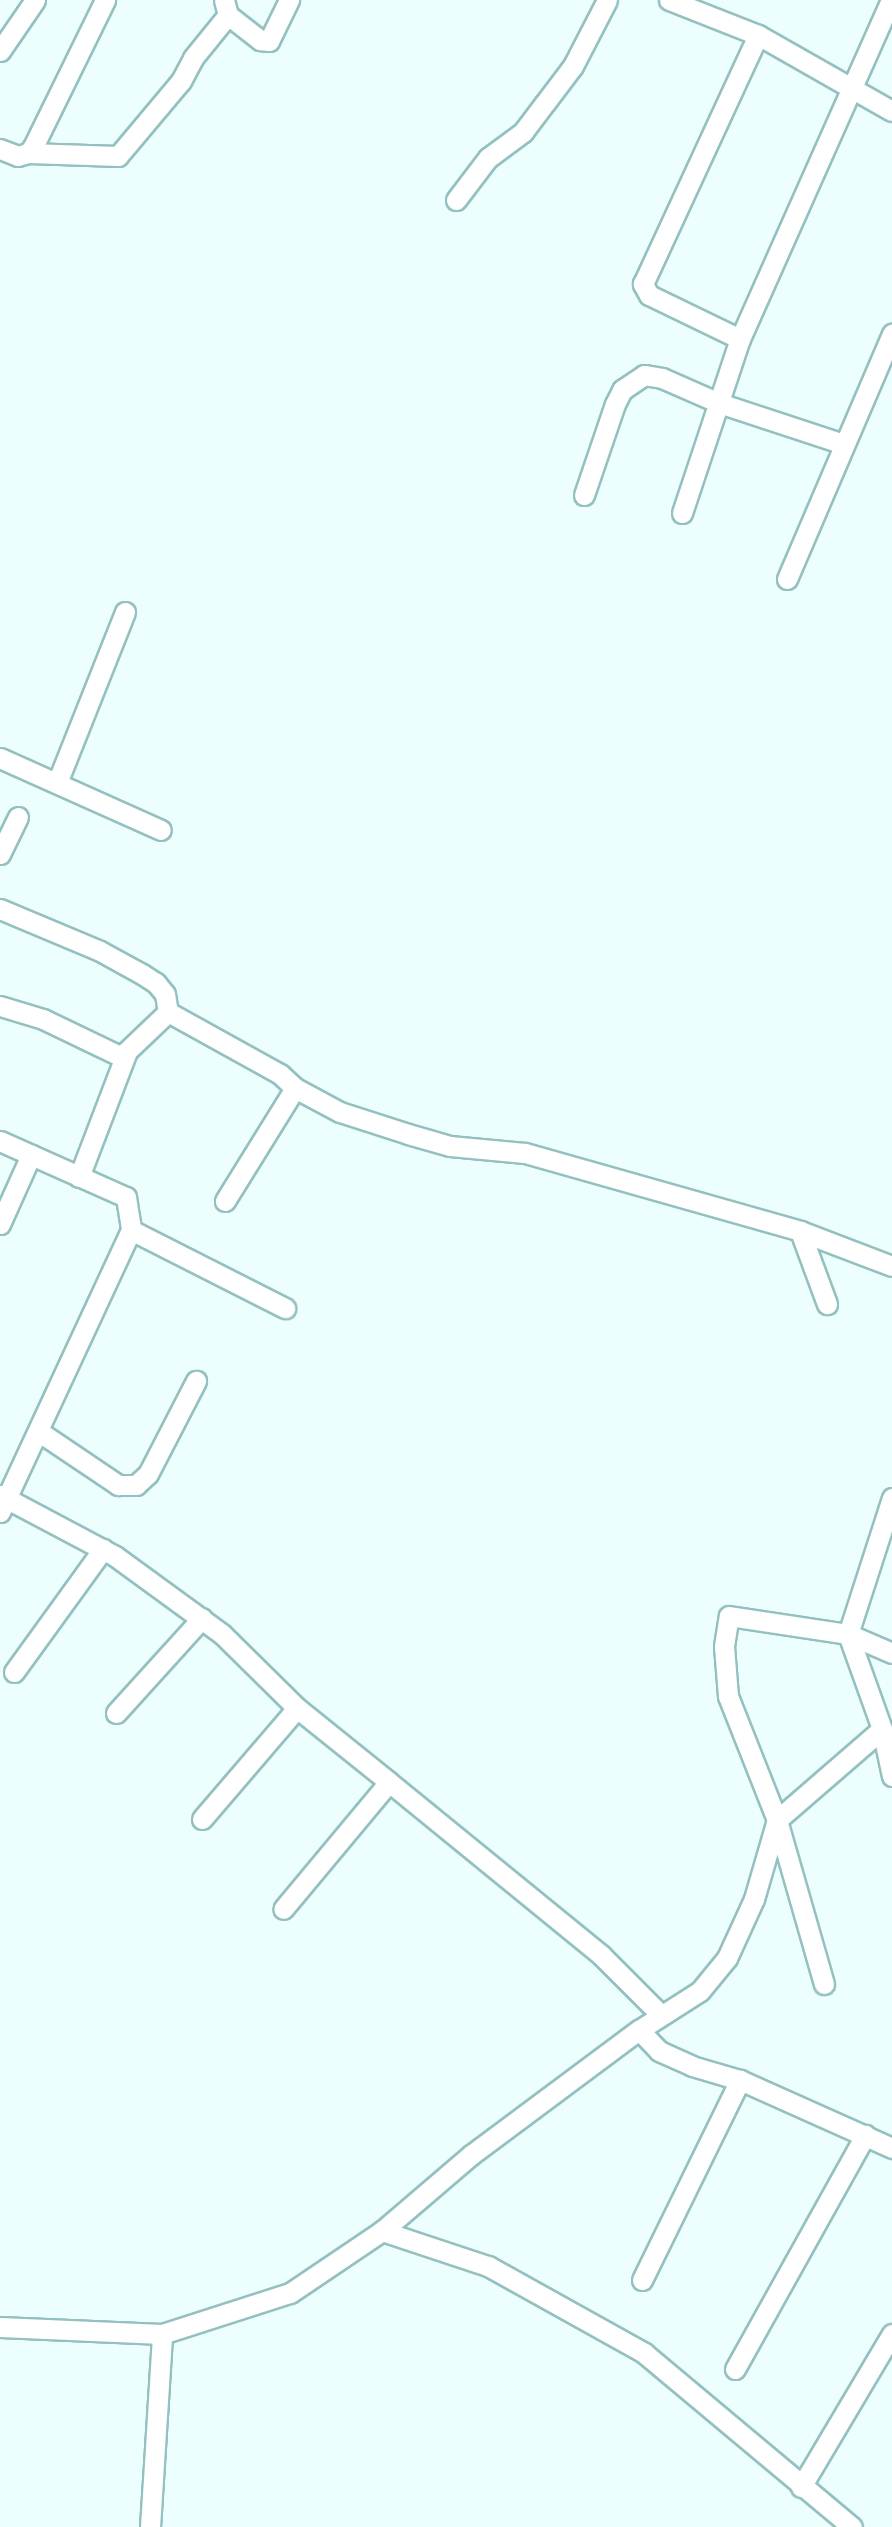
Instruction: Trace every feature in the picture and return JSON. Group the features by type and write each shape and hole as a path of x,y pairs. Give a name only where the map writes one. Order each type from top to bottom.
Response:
{"street":[{"path":"0,51 35,0"},
{"path":"28,153 45,127 104,0"},
{"path":"0,149 18,156 28,153 118,156 181,82 193,58 226,8 260,40 269,41 289,0"},
{"path":"456,200 488,158 523,132 573,66 607,0"},
{"path":"669,0 758,35 892,111"},
{"path":"682,513 740,339 891,0"},
{"path":"740,339 649,295 643,284 758,35"},
{"path":"787,579 844,444 890,346"},
{"path":"584,495 622,390 644,375 662,377 719,403 844,444"},
{"path":"57,783 125,612"},
{"path":"0,758 161,830"},
{"path":"0,854 18,817"},
{"path":"0,909 100,951 142,974 156,983 165,995 168,1012"},
{"path":"0,1006 43,1019 124,1058"},
{"path":"79,1177 127,1051 168,1012"},
{"path":"168,1012 280,1074 295,1088 340,1112 450,1146 525,1153 800,1231 892,1266"},
{"path":"225,1201 295,1088"},
{"path":"0,1141 126,1197 131,1230 38,1431 2,1502 103,1549 202,1618 222,1634 297,1708 601,1955 661,2015"},
{"path":"0,1224 31,1155"},
{"path":"131,1230 285,1308"},
{"path":"800,1231 827,1304"},
{"path":"38,1431 118,1485 136,1485 148,1474 196,1381"},
{"path":"892,1498 848,1634 882,1729 892,1776"},
{"path":"14,1672 103,1549"},
{"path":"824,1984 777,1819 728,1696 724,1646 729,1616 848,1634 892,1653"},
{"path":"116,1713 202,1618"},
{"path":"202,1819 297,1708"},
{"path":"0,2327 162,2334 290,2293 382,2231 471,2155 639,2030 699,1991 727,1958 754,1899 777,1819 882,1729"},
{"path":"284,1909 389,1782"},
{"path":"639,2030 659,2051 692,2066 740,2080 892,2148"},
{"path":"642,2280 740,2080"},
{"path":"735,2369 864,2135"},
{"path":"382,2231 488,2266 645,2353 801,2487 852,2527"},
{"path":"150,2527 162,2334"},
{"path":"801,2487 892,2334"}]}
